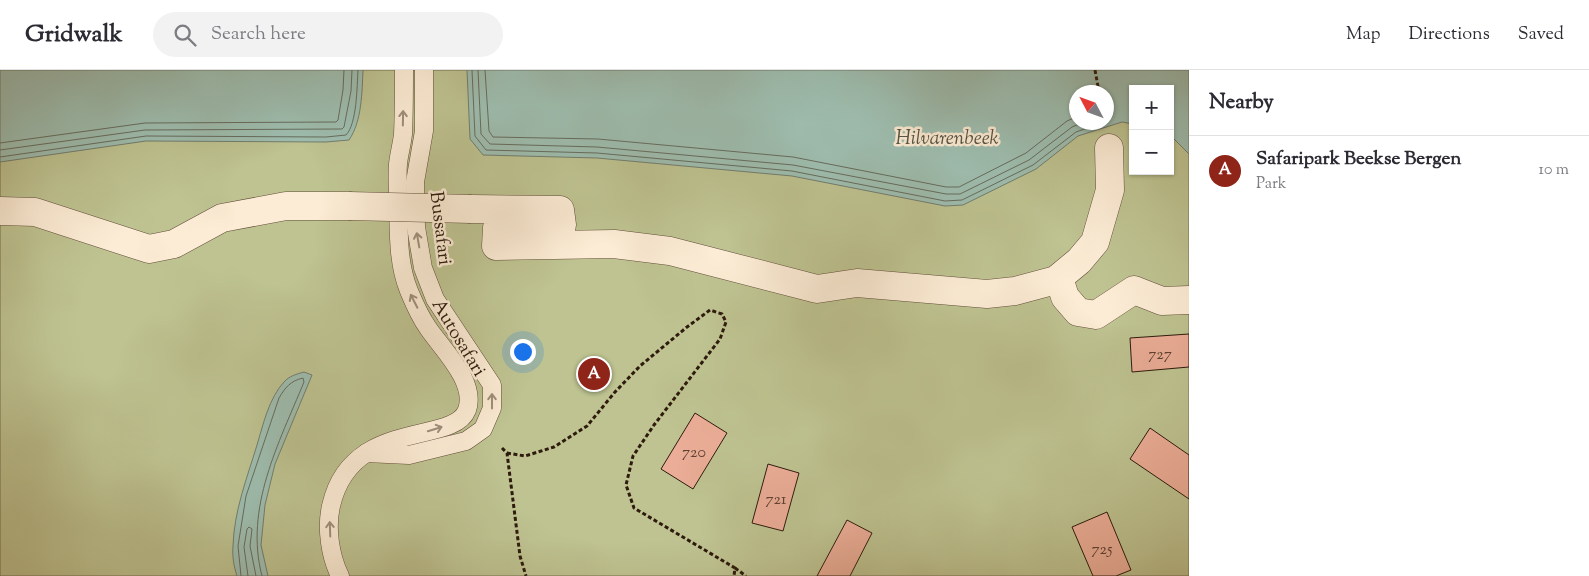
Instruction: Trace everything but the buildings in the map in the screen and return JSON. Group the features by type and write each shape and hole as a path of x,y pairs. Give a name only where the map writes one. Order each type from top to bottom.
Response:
{"street":[{"path":"0,211 35,212 149,249 174,244 222,218 286,206 560,210 562,225 497,228 496,246 614,244 670,251 817,289 857,283 987,294 1015,291 1056,280 1079,261 1096,242 1110,190 1109,148"},
{"path":"1059,278 1065,296 1078,312 1096,315 1134,290 1162,301 1189,300"}],"lane":[{"name":"Autosafari","path":"340,576 334,564 330,540 330,514 334,493 343,476 354,461 385,442 437,429 456,421 466,411 470,397 465,381 426,326 408,290 400,260 398,165 403,136 404,70"},
{"name":"Bussafari","path":"424,70 424,131 415,182 416,226 423,268 435,299 492,385 492,408 483,428"},
{"path":"365,453 409,455 466,441 483,428"}],"path":[{"path":"1095,70 1098,85"},
{"path":"483,428 507,452 525,456 554,447 586,426 640,366 687,326 710,310 722,314 726,322 720,339 654,425 633,456 626,485 634,508 746,576"},
{"path":"507,452 520,556 526,576"},
{"path":"734,576 735,568"}],"green space":[{"path":"0,70 1189,70 1189,576 0,576"}],"water":[{"path":"0,70 363,70 362,97 357,124 349,140 326,142 146,141 0,162"},
{"name":"Hilvarenbeek","path":"467,70 1189,70 1189,154 1174,139 1174,85 1129,85 1129,123 1122,122 1114,125 1114,85 1069,85 1069,130 1097,130 1078,136 1036,169 963,205 945,206 792,176 597,158 483,155 470,139"},
{"path":"304,372 312,375 275,464 265,505 261,545 268,576 237,576 233,554 236,520 264,420 274,396 284,382 296,374"}],"place":[{"name":"Safaripark Beekse Bergen","path":"594,374"}]}
